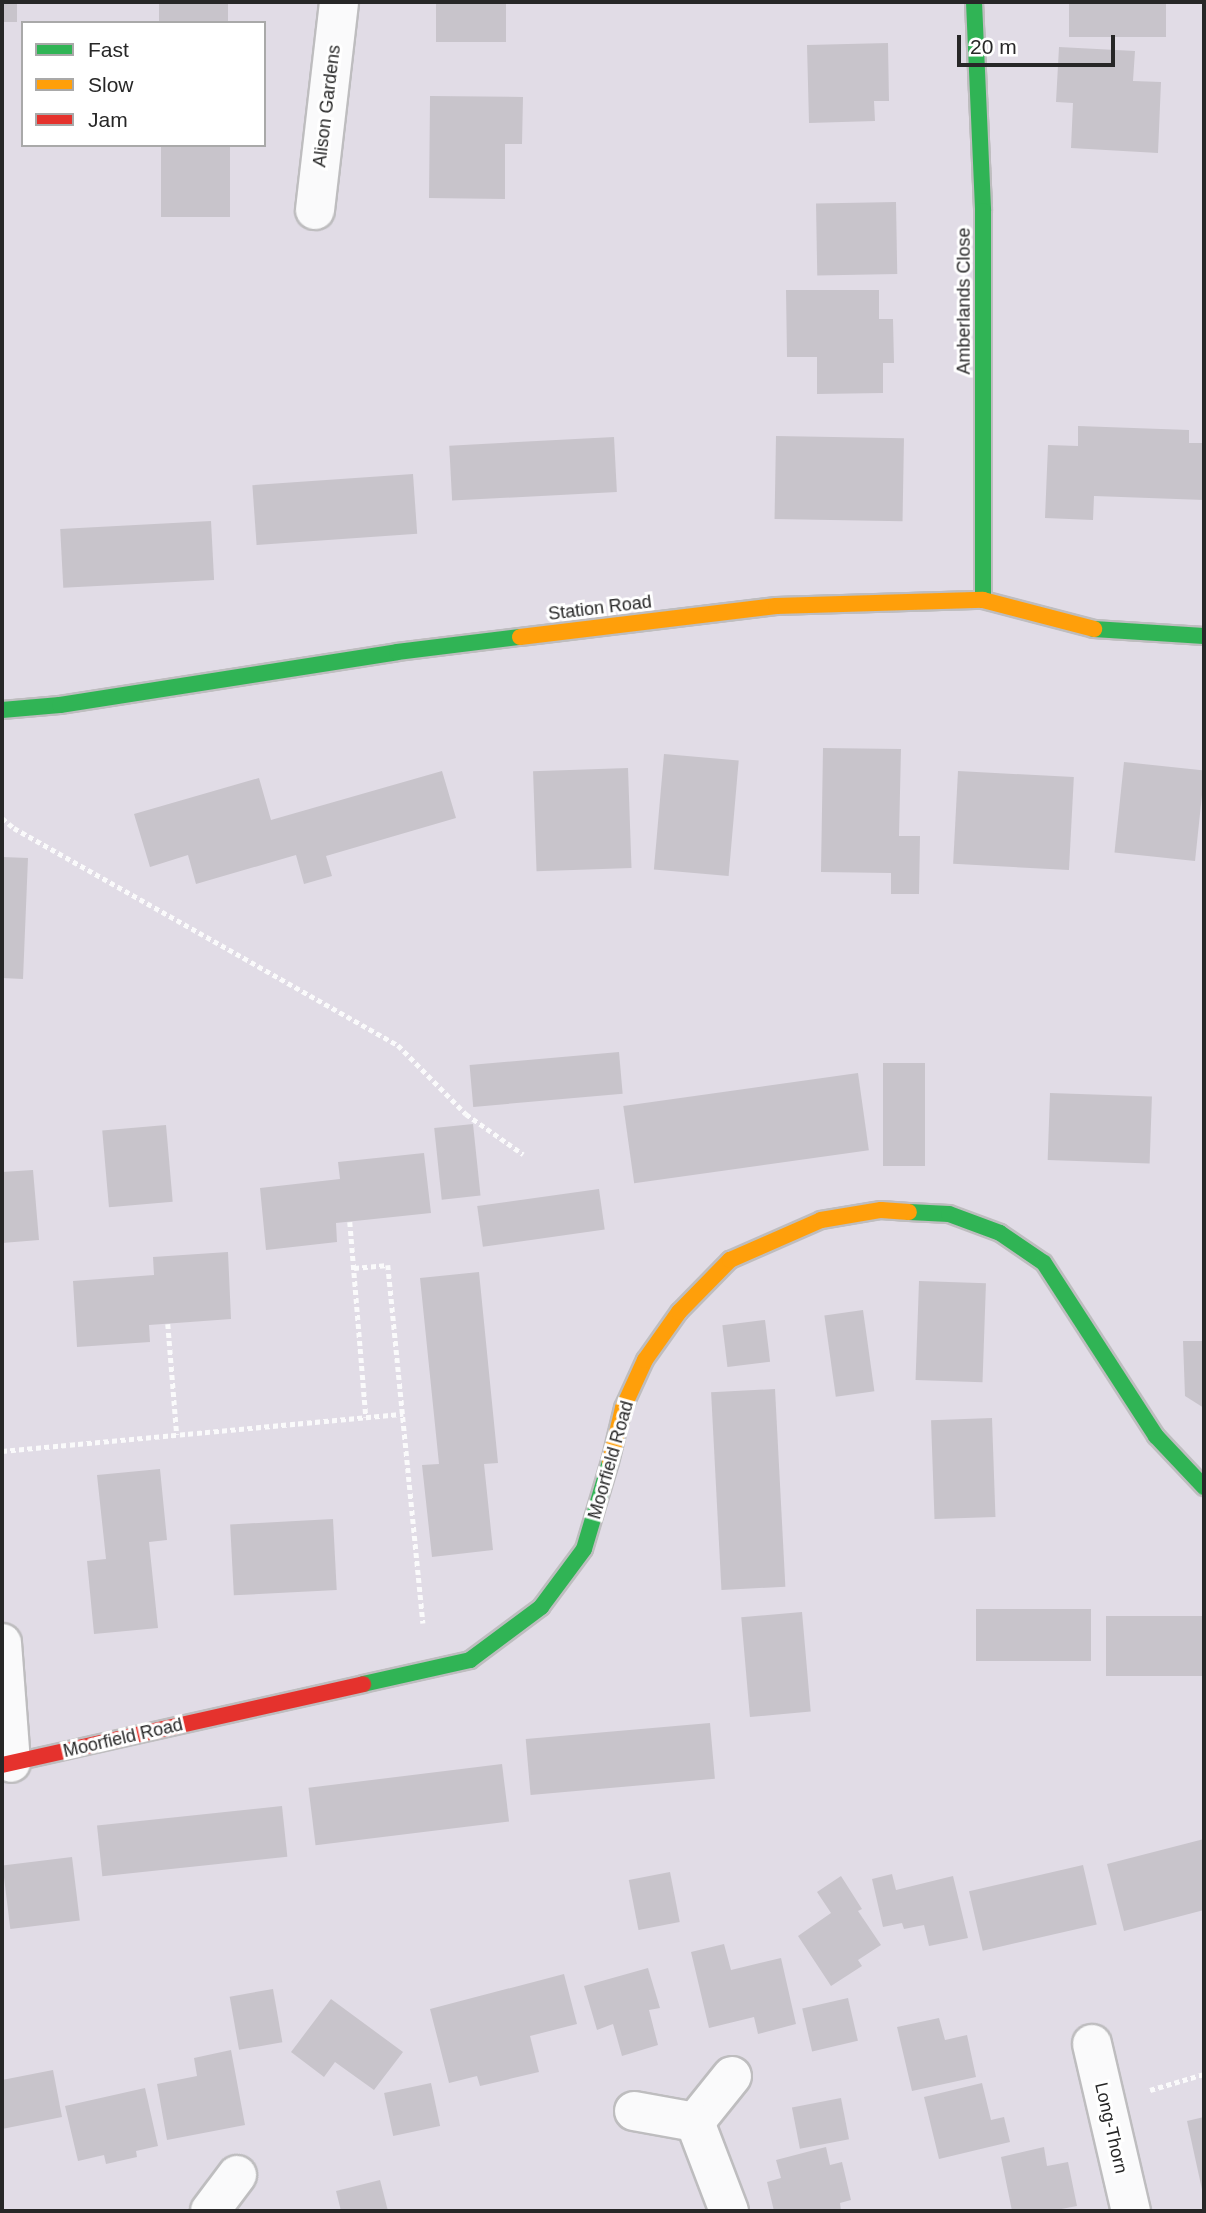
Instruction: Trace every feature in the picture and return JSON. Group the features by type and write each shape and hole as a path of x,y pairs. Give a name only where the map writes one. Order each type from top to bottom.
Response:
{"street":[{"name":"Alison Gardens","path":"315,209 339,2"},
{"name":"Amberlands Close","path":"974,2 983,211 983,600"},
{"name":"Station Road","path":"2,709 60,705 397,652 776,606 983,600 1095,629 1204,636"},
{"name":"Moorfield Road","path":"2,1643 6,1764 470,1660 541,1607 584,1549 601,1501 623,1408 645,1360 679,1312 730,1260 821,1220 881,1210 949,1214 1000,1233 1044,1263 1156,1436 1204,1487"},
{"name":"Long-Thorn","path":"1092,2044 1131,2211"},
{"path":"695,2122 733,2076"},
{"path":"634,2111 695,2122"},
{"path":"695,2122 729,2211"},
{"path":"210,2211 237,2175"}],"path":[{"path":"2,818 14,828 398,1045 466,1114 523,1154"},
{"path":"350,1222 366,1417"},
{"path":"354,1268 388,1265 428,1669"},
{"path":"168,1324 177,1435"},
{"path":"2,1451 403,1414"},
{"path":"1105,2102 1204,2074"}],"building":[{"path":"2,2 17,2 17,22 2,22"},
{"path":"159,2 228,2 228,21 159,21"},
{"path":"436,2 506,2 506,42 436,42"},
{"path":"1069,2 1166,2 1166,37 1069,37"},
{"path":"888,43 889,101 874,101 875,121 809,123 807,45"},
{"path":"1059,47 1135,51 1133,81 1161,82 1158,153 1071,148 1073,103 1056,102"},
{"path":"430,96 523,97 522,144 505,144 505,199 429,198"},
{"path":"161,147 230,147 230,217 161,217"},
{"path":"896,202 897,274 817,275 816,203"},
{"path":"786,290 879,290 879,319 893,319 894,363 883,363 883,393 817,394 817,357 787,357"},
{"path":"1078,426 1189,430 1189,443 1204,443 1204,500 1094,496 1093,520 1045,518 1048,445 1078,446"},
{"path":"776,436 904,438 903,521 775,519"},
{"path":"614,437 617,492 452,501 449,446"},
{"path":"413,474 417,534 257,545 252,485"},
{"path":"211,521 214,580 63,588 60,529"},
{"path":"823,748 901,749 899,836 920,836 919,894 891,894 891,873 821,872"},
{"path":"664,754 739,761 729,876 654,870"},
{"path":"1124,762 1204,770 1195,861 1114,853"},
{"path":"628,768 631,868 537,871 533,771"},
{"path":"442,771 456,818 326,856 332,876 304,884 296,855 196,884 188,855 150,867 134,814 259,778 271,820"},
{"path":"958,771 1074,777 1069,870 953,864"},
{"path":"2,857 28,858 23,979 2,978"},
{"path":"619,1052 623,1094 473,1107 470,1065"},
{"path":"883,1063 925,1063 925,1166 883,1166"},
{"path":"858,1073 869,1150 634,1183 623,1106"},
{"path":"1050,1093 1152,1097 1150,1164 1048,1160"},
{"path":"473,1124 481,1196 442,1200 434,1128"},
{"path":"166,1125 173,1202 109,1207 102,1131"},
{"path":"424,1153 431,1213 336,1223 337,1242 266,1250 260,1188 340,1179 338,1162"},
{"path":"33,1170 39,1240 2,1243 2,1172"},
{"path":"599,1189 605,1230 483,1247 477,1206"},
{"path":"228,1252 231,1319 149,1325 150,1342 77,1347 73,1281 154,1275 153,1257"},
{"path":"479,1272 498,1463 484,1464 493,1550 432,1557 422,1465 439,1464 420,1278"},
{"path":"919,1281 986,1283 983,1382 916,1380"},
{"path":"863,1310 874,1391 836,1397 824,1315"},
{"path":"765,1320 770,1362 727,1367 722,1325"},
{"path":"1183,1341 1204,1341 1204,1408 1185,1396"},
{"path":"775,1389 785,1587 721,1590 711,1392"},
{"path":"992,1418 995,1517 934,1519 931,1420"},
{"path":"160,1469 167,1540 149,1542 158,1628 94,1634 87,1561 106,1559 97,1475"},
{"path":"333,1519 337,1590 234,1595 230,1524"},
{"path":"976,1609 1091,1609 1091,1661 976,1661"},
{"path":"802,1612 811,1712 750,1717 741,1617"},
{"path":"1106,1616 1204,1616 1204,1676 1106,1676"},
{"path":"710,1723 715,1779 531,1795 526,1739"},
{"path":"502,1764 509,1822 316,1845 308,1788"},
{"path":"282,1806 287,1857 102,1876 97,1825"},
{"path":"1204,1839 1204,1910 1124,1931 1107,1864"},
{"path":"72,1857 80,1921 10,1929 3,1866"},
{"path":"1083,1865 1097,1924 983,1951 969,1891"},
{"path":"670,1872 680,1922 639,1930 629,1880"},
{"path":"892,1874 896,1890 953,1876 968,1938 929,1946 924,1925 904,1929 902,1923 883,1927 872,1879"},
{"path":"841,1876 862,1909 858,1911 881,1945 858,1960 862,1966 831,1986 798,1936 831,1913 817,1892"},
{"path":"724,1944 731,1970 781,1958 796,2024 758,2034 754,2017 709,2028 691,1952"},
{"path":"648,1968 660,2008 649,2010 658,2045 622,2056 613,2024 597,2030 584,1986"},
{"path":"564,1974 577,2024 530,2036 539,2072 480,2086 477,2076 449,2083 430,2009"},
{"path":"273,1989 282,2042 239,2050 230,1997"},
{"path":"848,1998 858,2041 812,2051 802,2009"},
{"path":"331,1999 403,2052 374,2090 335,2062 324,2077 291,2052"},
{"path":"939,2018 945,2040 967,2035 976,2077 912,2091 897,2027"},
{"path":"231,2050 245,2125 167,2140 157,2084 197,2076 194,2058"},
{"path":"53,2070 62,2117 2,2129 2,2080"},
{"path":"431,2083 440,2126 393,2136 384,2093"},
{"path":"982,2083 991,2120 1004,2117 1010,2142 939,2159 924,2097"},
{"path":"145,2088 158,2146 136,2151 137,2157 106,2164 104,2155 78,2161 65,2106"},
{"path":"841,2098 849,2139 800,2149 792,2108"},
{"path":"1204,2117 1204,2193 1203,2194 1187,2121"},
{"path":"826,2147 830,2165 842,2162 851,2200 840,2203 841,2211 774,2211 767,2182 781,2178 776,2160"},
{"path":"1044,2147 1047,2166 1068,2162 1077,2206 1051,2211 1012,2211 1001,2157"},
{"path":"380,2180 388,2211 341,2211 336,2191"}],"traffic: fast":[{"path":"974,2 983,211 983,600"},
{"path":"1094,629 1204,636"},
{"path":"2,710 60,705 397,652 520,637"},
{"path":"909,1212 949,1214 1000,1233 1044,1263 1156,1436 1204,1487"},
{"path":"363,1684 470,1660 541,1607 584,1549 610,1462"}],"traffic: slow":[{"path":"520,637 776,606 983,600 1094,629"},
{"path":"610,1462 623,1408 645,1360 679,1312 730,1260 821,1220 881,1210 909,1212"}],"traffic: jam":[{"path":"2,1765 363,1684"}]}
